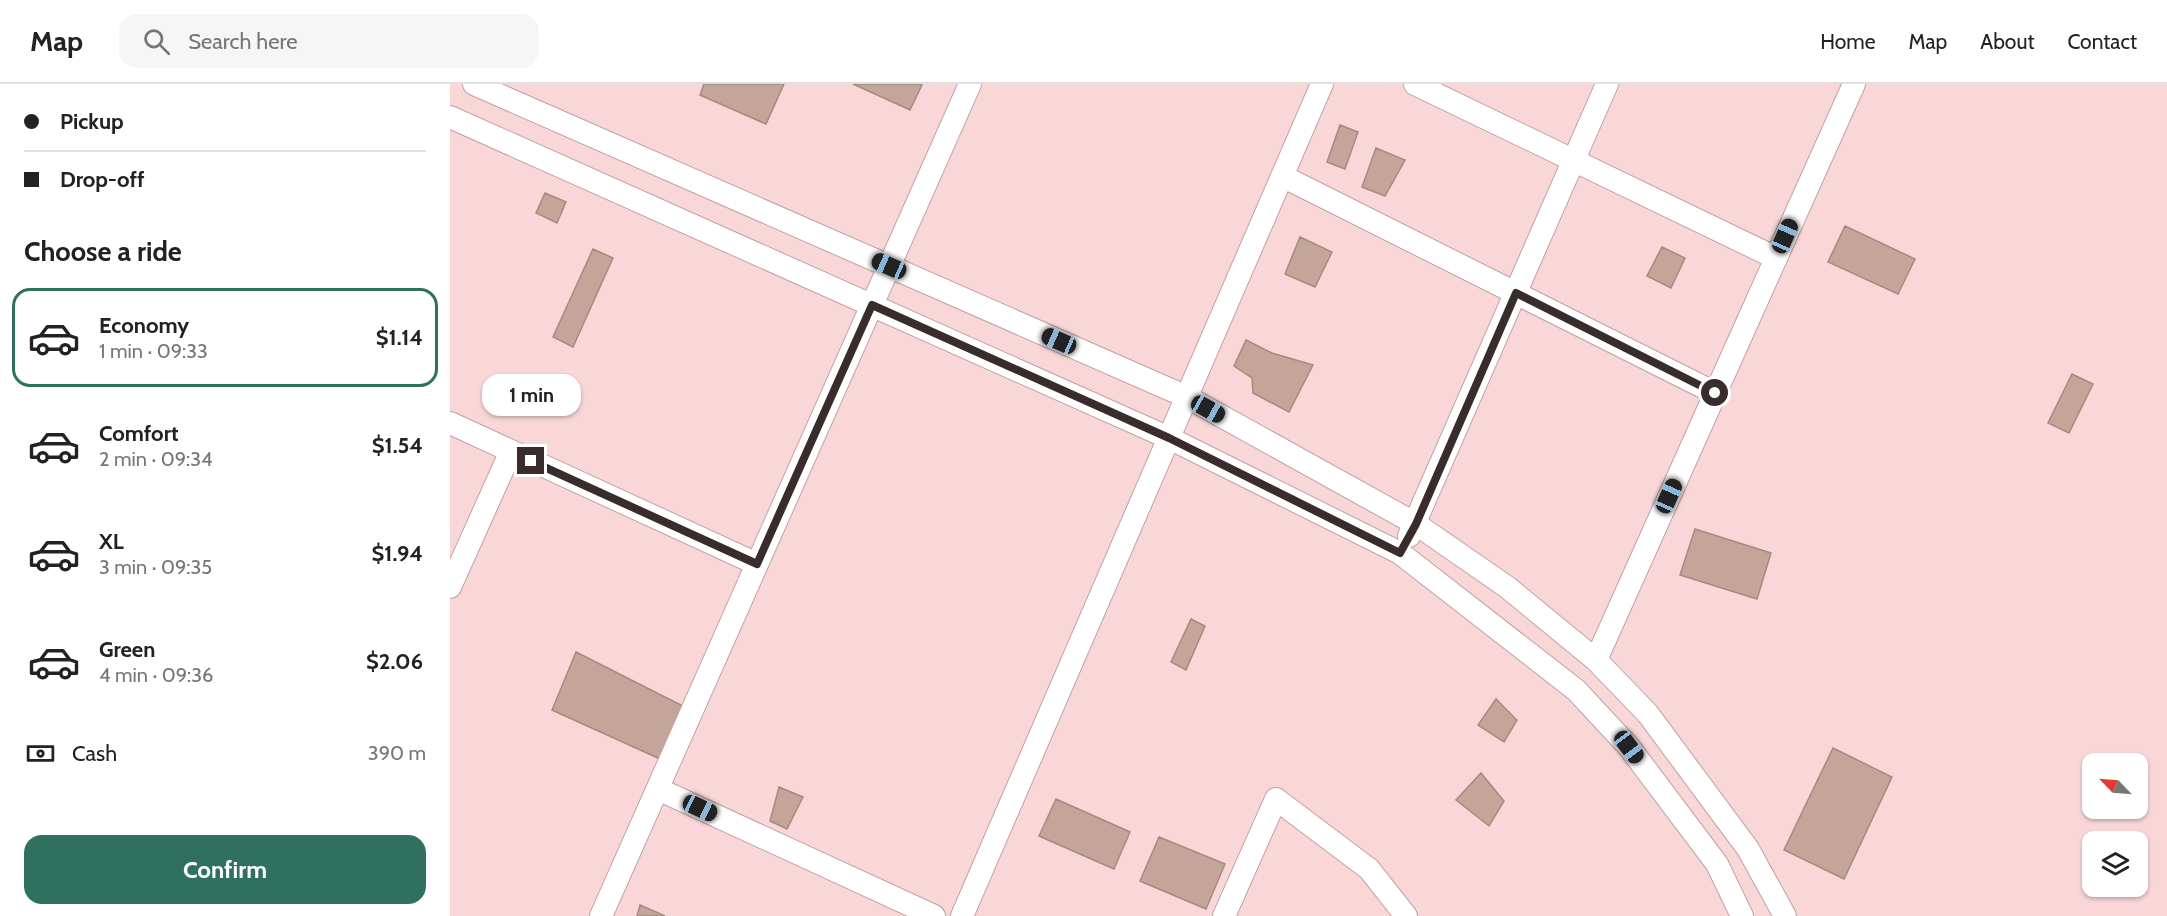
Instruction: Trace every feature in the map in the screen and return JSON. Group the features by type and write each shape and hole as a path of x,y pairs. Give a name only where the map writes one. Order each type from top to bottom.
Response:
{"street":[{"path":"474,84 1187,398 1416,524 1507,587 1596,660 1648,714 1748,849 1785,916"},
{"path":"601,916 970,84"},
{"path":"962,916 1322,84"},
{"path":"1415,84 1776,258"},
{"path":"1400,553 1416,524 1607,84"},
{"path":"1596,660 1854,84"},
{"path":"450,117 1169,438 1400,553 1576,690 1629,747 1717,864 1742,916"},
{"path":"1282,176 1715,393"},
{"path":"450,423 757,564"},
{"path":"450,587 511,451"},
{"path":"658,789 934,916"},
{"path":"1224,916 1276,799 1369,869 1406,916"}],"building":[{"path":"704,84 784,84 766,124 700,95"},
{"path":"853,84 919,84 922,85 910,110"},
{"path":"1340,125 1358,132 1345,169 1327,162"},
{"path":"1376,148 1405,160 1385,196 1362,187"},
{"path":"545,193 566,202 557,223 536,213"},
{"path":"1845,226 1915,259 1898,294 1828,262"},
{"path":"1300,237 1332,252 1315,287 1285,274"},
{"path":"1662,247 1685,258 1671,288 1647,276"},
{"path":"593,249 613,258 573,347 553,337"},
{"path":"1246,340 1272,353 1313,365 1289,412 1253,393 1252,378 1234,366"},
{"path":"2072,374 2093,384 2069,433 2048,423"},
{"path":"1695,529 1771,553 1757,599 1680,575"},
{"path":"1191,619 1205,626 1186,670 1171,662"},
{"path":"576,652 683,706 660,759 552,710"},
{"path":"1496,699 1517,720 1504,742 1478,725"},
{"path":"1833,748 1892,777 1844,879 1784,850"},
{"path":"1481,773 1504,801 1489,826 1456,800"},
{"path":"779,787 803,797 787,829 770,821"},
{"path":"1056,799 1130,832 1114,869 1039,836"},
{"path":"1159,837 1225,864 1206,909 1140,881"},
{"path":"640,905 665,916 637,916"}],"route":[{"path":"531,461 757,564 872,305 1169,438 1400,553 1416,524 1516,293 1715,393"}]}
